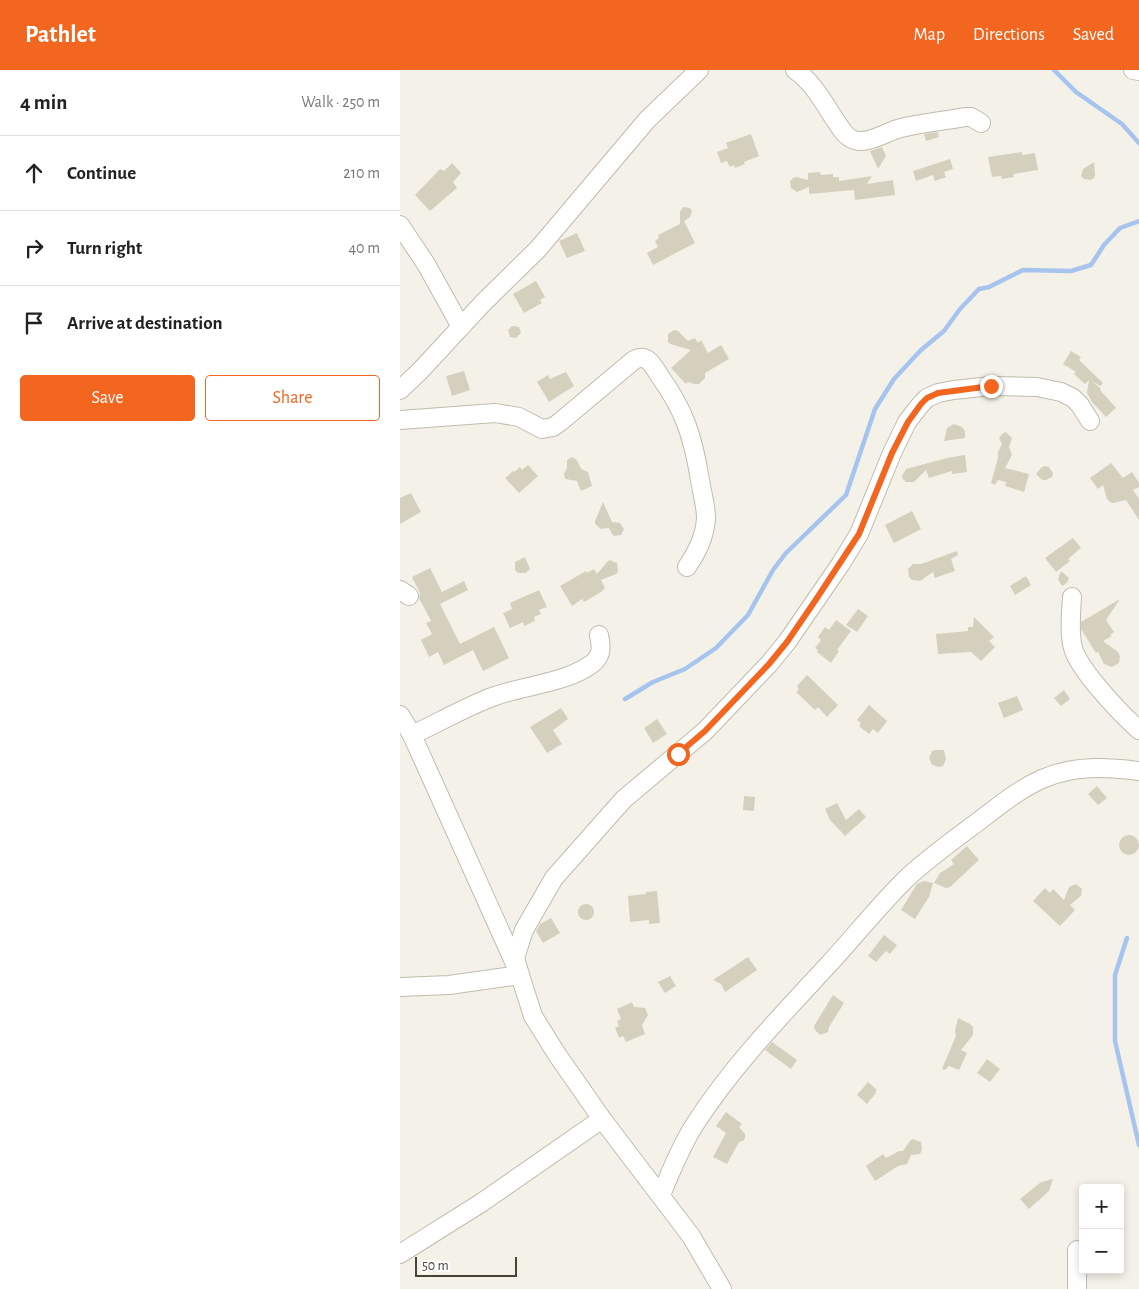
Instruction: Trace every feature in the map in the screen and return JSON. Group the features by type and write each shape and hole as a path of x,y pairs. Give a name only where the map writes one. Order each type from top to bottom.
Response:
{"street":[{"path":"400,390 483,303 538,249 647,120 700,70"},
{"path":"795,70 802,74 816,90 848,138 854,140 870,140 900,128 965,117 981,123"},
{"path":"1133,70 1139,71"},
{"path":"400,225 426,264 462,327"},
{"path":"400,420 495,413 519,417 538,427 547,429 560,422 634,360 644,357 670,390 684,415 694,443 706,517 705,530 699,548 687,567"},
{"path":"722,1289 691,1236 602,1119 533,1016 515,958 524,930 554,878 624,799 705,731 769,664 787,642 859,534 892,453 908,422 927,398 938,393 954,390 991,386 1036,387 1062,392 1073,398 1090,421"},
{"path":"1072,597 1071,630 1073,648 1077,657 1082,666 1117,709 1139,730"},
{"path":"412,735 474,704 497,695 564,677 582,669 594,662 599,656 601,648 599,635"},
{"path":"400,715 412,735 520,975"},
{"path":"661,1195 675,1161 694,1126 728,1078 768,1030 908,878 1015,794 1041,780 1060,773 1085,768 1103,767 1139,771"},
{"path":"400,987 449,985 520,975"},
{"path":"400,1254 481,1203 602,1119"},
{"path":"1077,1250 1077,1289"}],"building":[{"path":"938,132 939,137 926,141 924,134"},
{"path":"751,134 759,156 735,168 734,165 730,167 727,161 721,163 717,152 728,148 726,143"},
{"path":"882,147 886,156 878,169 870,151"},
{"path":"1022,152 1022,155 1035,153 1038,170 1013,174 1014,177 1002,179 1001,176 992,177 988,157"},
{"path":"950,159 953,169 944,172 946,177 935,181 933,175 916,181 913,171"},
{"path":"1094,162 1094,178 1091,180 1084,179 1081,176 1083,169"},
{"path":"452,163 461,173 453,182 457,188 430,211 415,195 440,169 444,171"},
{"path":"820,172 821,175 833,174 833,177 839,177 839,181 872,176 867,184 893,180 895,195 855,200 854,190 809,194 809,187 797,192 791,188 790,181 793,178 808,180 808,173"},
{"path":"683,207 690,208 692,211 690,217 684,221 695,243 653,265 647,253 658,247 655,241 659,238 658,235 680,224 680,212"},
{"path":"577,233 585,251 567,258 559,241"},
{"path":"536,281 545,297 540,300 542,303 524,313 513,294"},
{"path":"512,326 519,327 521,333 516,338 510,337 508,330"},
{"path":"674,330 678,331 688,341 695,338 698,343 701,340 708,353 721,345 729,359 705,373 705,378 699,384 688,382 686,384 671,368 691,350 668,342 668,334"},
{"path":"1071,351 1081,357 1079,360 1103,383 1100,386 1092,381 1116,408 1106,417 1092,402 1087,393 1089,380 1085,384 1074,374 1076,372 1063,364"},
{"path":"464,371 470,390 452,396 446,376"},
{"path":"566,372 574,386 549,402 537,382 548,375 550,379"},
{"path":"954,424 962,427 965,431 965,438 944,441 947,428"},
{"path":"1006,432 1012,438 1009,447 1012,455 1005,468 1029,474 1024,492 1005,486 1006,482 998,480 995,485 991,483 998,452 1002,444 999,438"},
{"path":"965,455 967,472 952,474 952,471 929,478 926,470 914,482 906,482 903,479 902,476 906,469"},
{"path":"572,457 577,460 581,469 588,472 592,486 581,491 577,481 565,479 564,474 567,468 567,460"},
{"path":"1111,463 1123,478 1132,472 1139,483 1139,487 1133,490 1139,499 1139,520 1126,500 1110,502 1107,499 1103,485 1098,489 1090,478"},
{"path":"528,465 538,476 519,493 505,478 520,467 522,470"},
{"path":"1045,466 1049,467 1053,473 1052,477 1042,480 1036,474"},
{"path":"411,493 421,512 400,524 400,498"},
{"path":"603,502 612,522 620,523 624,529 621,535 614,536 609,528 601,529 595,524"},
{"path":"912,511 921,529 894,543 885,525"},
{"path":"1073,538 1081,548 1068,559 1070,561 1056,572 1045,558"},
{"path":"957,551 958,555 951,559 955,571 935,578 933,572 920,581 912,580 909,577 908,569 913,564 921,564"},
{"path":"525,557 530,569 526,573 518,573 515,570 515,562"},
{"path":"610,560 617,563 618,571 616,574 601,580 605,588 584,602 582,599 572,606 560,586 586,571 587,573 594,569 597,574"},
{"path":"430,568 442,592 464,581 468,590 440,604 460,644 494,627 509,658 483,671 473,650 444,665 438,652 429,657 421,640 432,634 426,623 431,621 419,598 420,593 412,577"},
{"path":"1061,571 1069,578 1067,583 1062,586 1058,579"},
{"path":"1026,576 1031,585 1015,595 1010,586"},
{"path":"539,590 547,607 539,610 541,614 534,617 535,621 524,626 523,622 510,628 503,613 512,609 510,603"},
{"path":"1120,599 1106,620 1114,632 1110,635 1112,636 1103,641 1118,652 1120,656 1119,663 1112,667 1104,664 1098,652 1096,653 1081,629 1081,622"},
{"path":"858,609 868,616 857,632 846,625"},
{"path":"974,617 994,637 989,641 995,647 981,661 971,652 938,654 936,634 968,631 968,627 973,627"},
{"path":"836,620 851,631 837,650 839,651 831,663 817,652 818,650 815,648 821,640 818,637 825,627 829,630"},
{"path":"807,675 838,705 827,717 818,707 815,710 796,692 799,689 797,686"},
{"path":"1064,690 1070,699 1061,706 1054,698"},
{"path":"1017,696 1023,710 1004,718 998,703"},
{"path":"869,705 887,721 878,733 873,729 869,734 859,726 861,723 857,720"},
{"path":"561,708 568,719 553,730 562,744 547,753 530,727"},
{"path":"657,719 667,734 653,743 644,728"},
{"path":"944,750 946,759 943,766 932,765 929,758 932,751"},
{"path":"1097,786 1107,798 1098,805 1088,794"},
{"path":"744,796 755,797 754,811 743,810"},
{"path":"837,803 846,820 859,809 866,817 845,836 830,820 825,809"},
{"path":"1129,835 1136,838 1139,845 1136,852 1129,855 1122,852 1119,845 1122,838"},
{"path":"967,846 979,860 950,887 946,888 934,883 940,873 954,864 951,860"},
{"path":"924,881 933,883 929,897 915,919 901,910 917,884"},
{"path":"1076,884 1082,889 1081,896 1070,905 1075,910 1060,926 1033,901 1045,888 1050,893 1053,889 1064,900 1069,887"},
{"path":"657,891 660,923 649,924 649,920 630,922 628,896"},
{"path":"586,904 594,912 586,920 578,912"},
{"path":"551,918 560,933 543,943 536,931 540,924"},
{"path":"884,935 897,945 890,954 886,951 876,962 868,956"},
{"path":"748,957 757,970 725,992 721,984 713,980"},
{"path":"670,976 676,986 665,993 658,982"},
{"path":"833,995 844,1003 829,1027 828,1032 820,1035 814,1026"},
{"path":"632,1002 634,1007 645,1008 648,1015 642,1025 645,1034 626,1042 623,1036 619,1038 615,1028 619,1026 617,1021 621,1019 617,1009"},
{"path":"958,1018 973,1027 973,1035 961,1050 967,1053 959,1070 949,1066 945,1070 942,1069 956,1036 955,1031"},
{"path":"772,1042 797,1060 791,1069 765,1050"},
{"path":"987,1059 1000,1069 990,1082 977,1073"},
{"path":"868,1082 877,1090 867,1104 857,1095"},
{"path":"726,1112 742,1124 739,1127 745,1134 745,1138 739,1142 727,1164 713,1157 726,1133 716,1126"},
{"path":"913,1139 921,1142 922,1150 920,1154 911,1155 907,1164 898,1166 875,1181 866,1166 883,1154 886,1158 899,1151 903,1151"},
{"path":"1053,1179 1049,1191 1029,1209 1020,1199 1041,1182"}],"waterway":[{"path":"1054,70 1076,92 1122,124 1139,143"},
{"path":"625,699 653,682 685,669 716,648 748,615 773,570 786,553 846,495 875,409 894,379 921,350 944,331 960,309 979,289 989,287 1023,270 1071,271 1091,265 1104,245 1120,228 1139,221"},
{"path":"1127,938 1115,975 1115,1041 1139,1145"}],"route":[{"path":"678,754 705,731 769,664 787,642 859,534 892,453 908,422 921,404 927,398 938,393 991,386"}]}
